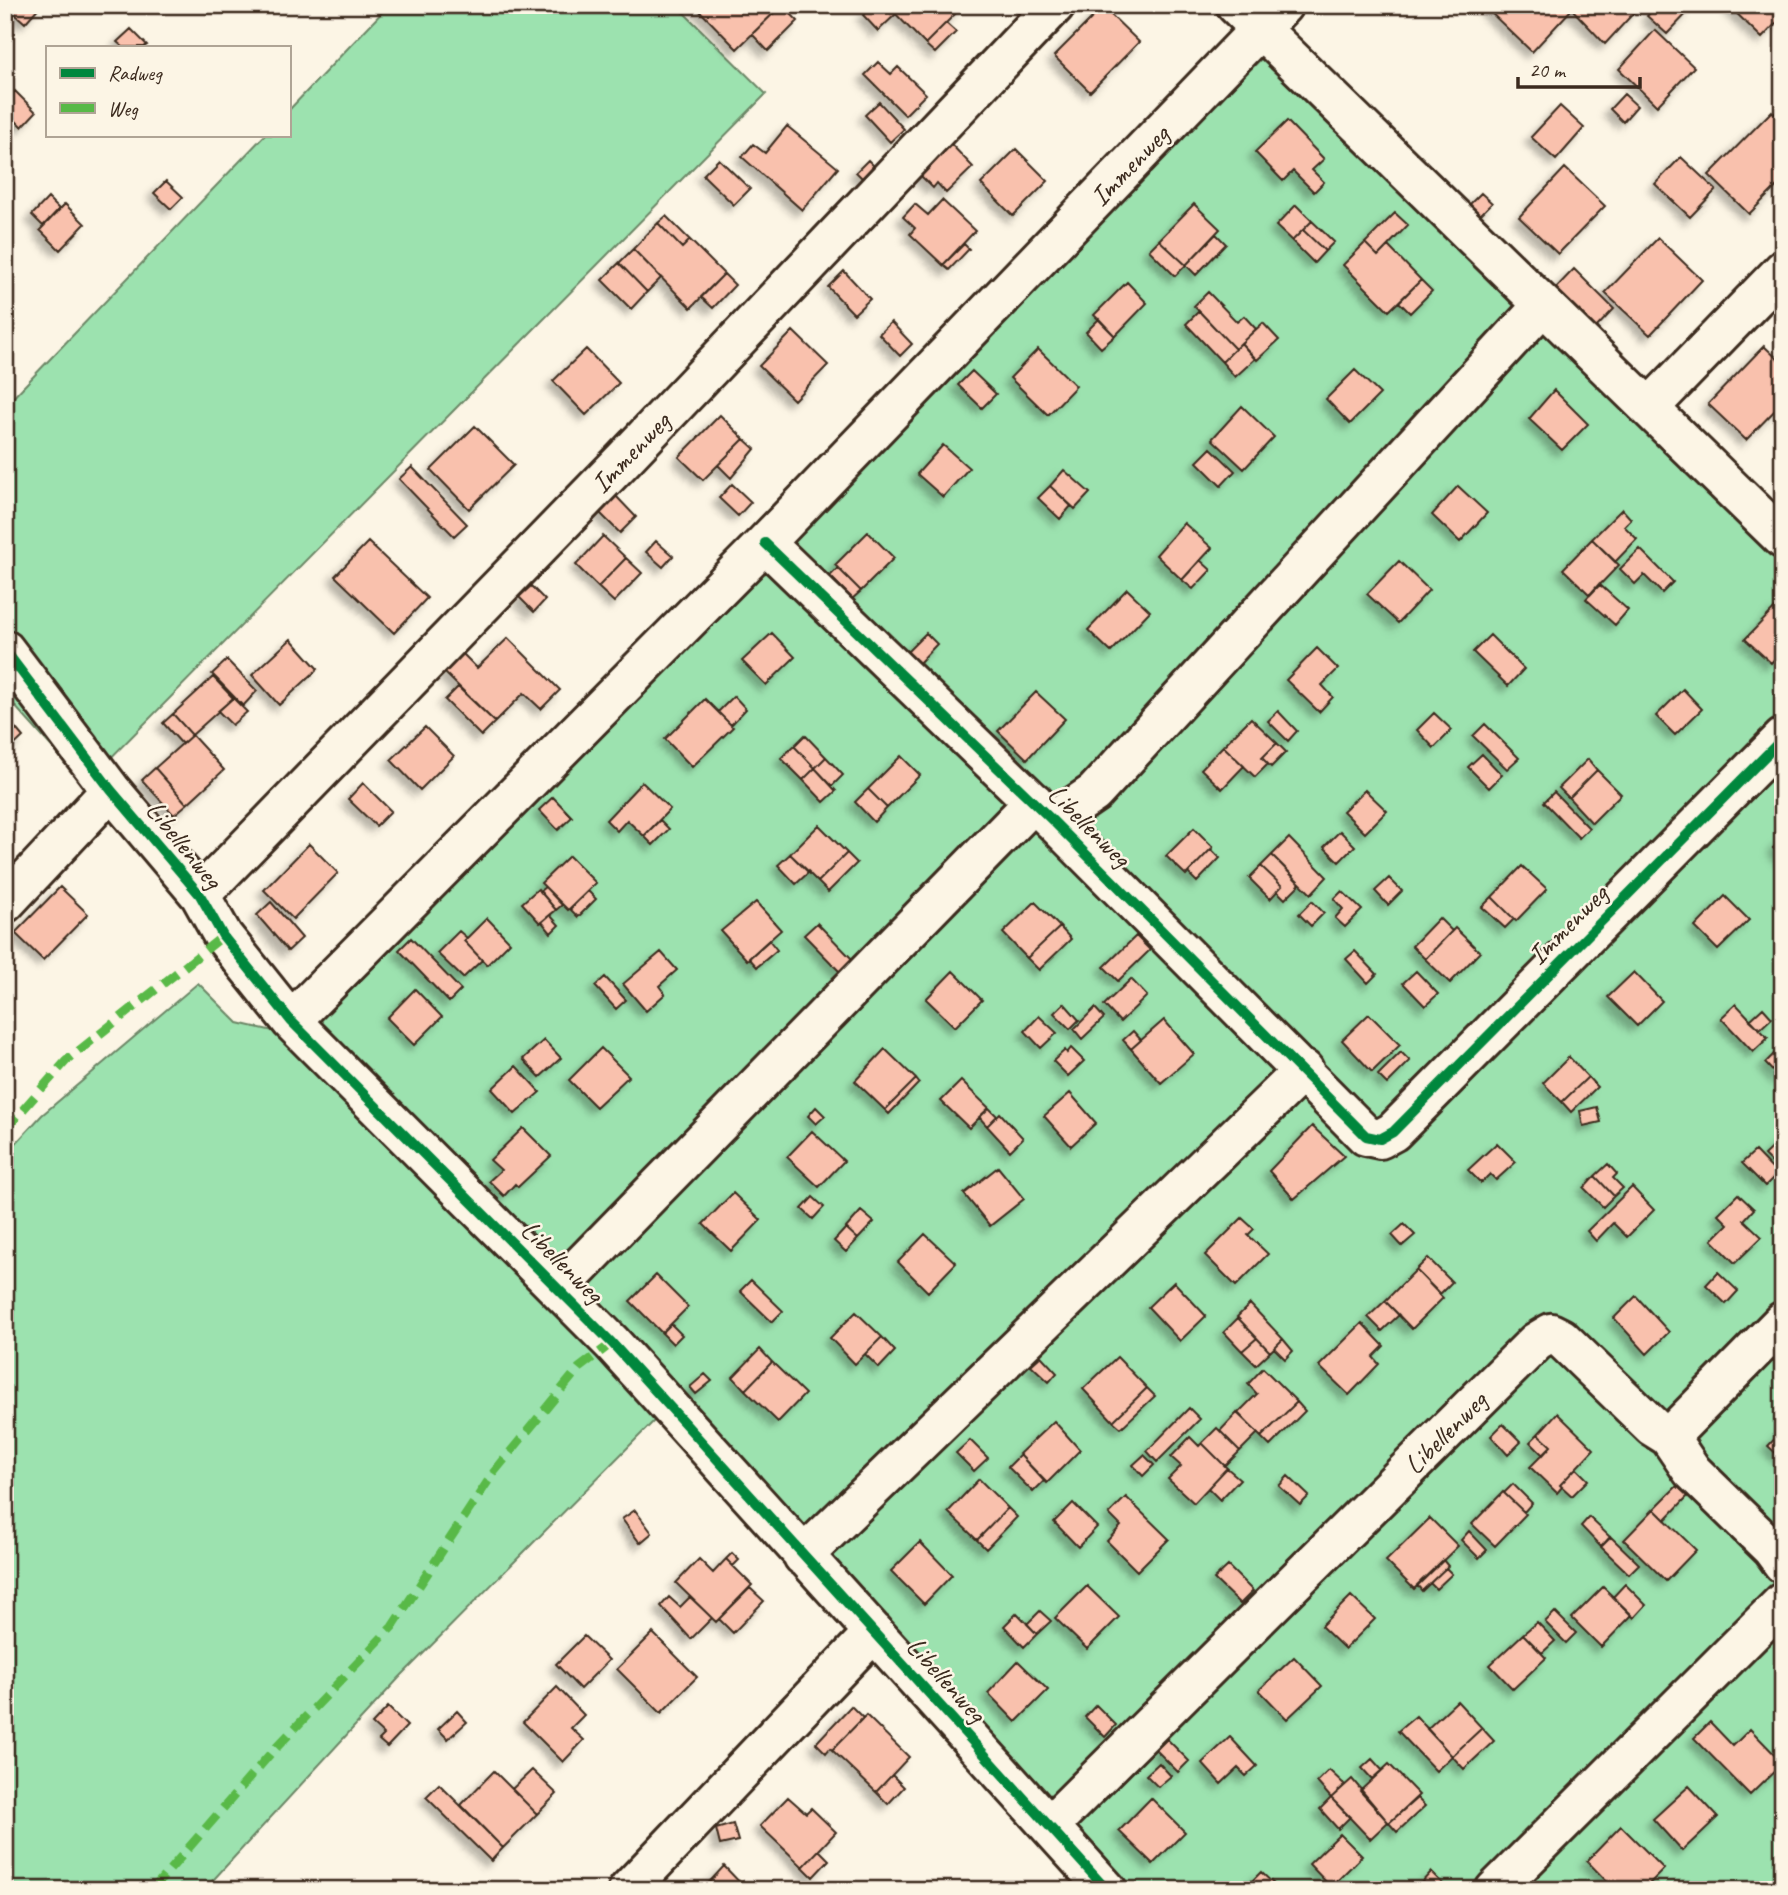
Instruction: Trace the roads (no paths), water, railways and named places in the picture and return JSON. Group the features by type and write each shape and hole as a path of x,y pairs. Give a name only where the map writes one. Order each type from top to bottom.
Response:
{"street":[{"name":"Immenweg","path":"200,895 634,449 1055,5"},
{"name":"Immenweg","path":"765,543 1260,13 1544,305 1783,539"},
{"path":"1649,408 1783,270"},
{"path":"1043,812 1094,793 1544,305"},
{"name":"Libellenweg","path":"765,543 1043,812 1304,1070 1366,1136 1380,1139"},
{"path":"291,1021 765,543"},
{"name":"Libellenweg","path":"5,650 111,790 200,895 223,936 291,1021 612,1343 1107,1890"},
{"name":"Immenweg","path":"1380,1139 1393,1132 1783,738"},
{"name":"Libellenweg","path":"5,903 111,790"},
{"name":"Libellenweg","path":"558,1289 1043,812"},
{"path":"803,1556 1304,1070"},
{"path":"1669,1437 1783,1321"},
{"name":"Libellenweg","path":"1049,1826 1536,1342 1551,1333 1561,1338 1653,1427 1669,1437 1692,1471 1772,1549 1783,1564"},
{"path":"1494,1890 1783,1602"},
{"name":"Libellenweg","path":"628,1890 874,1632"}]}
